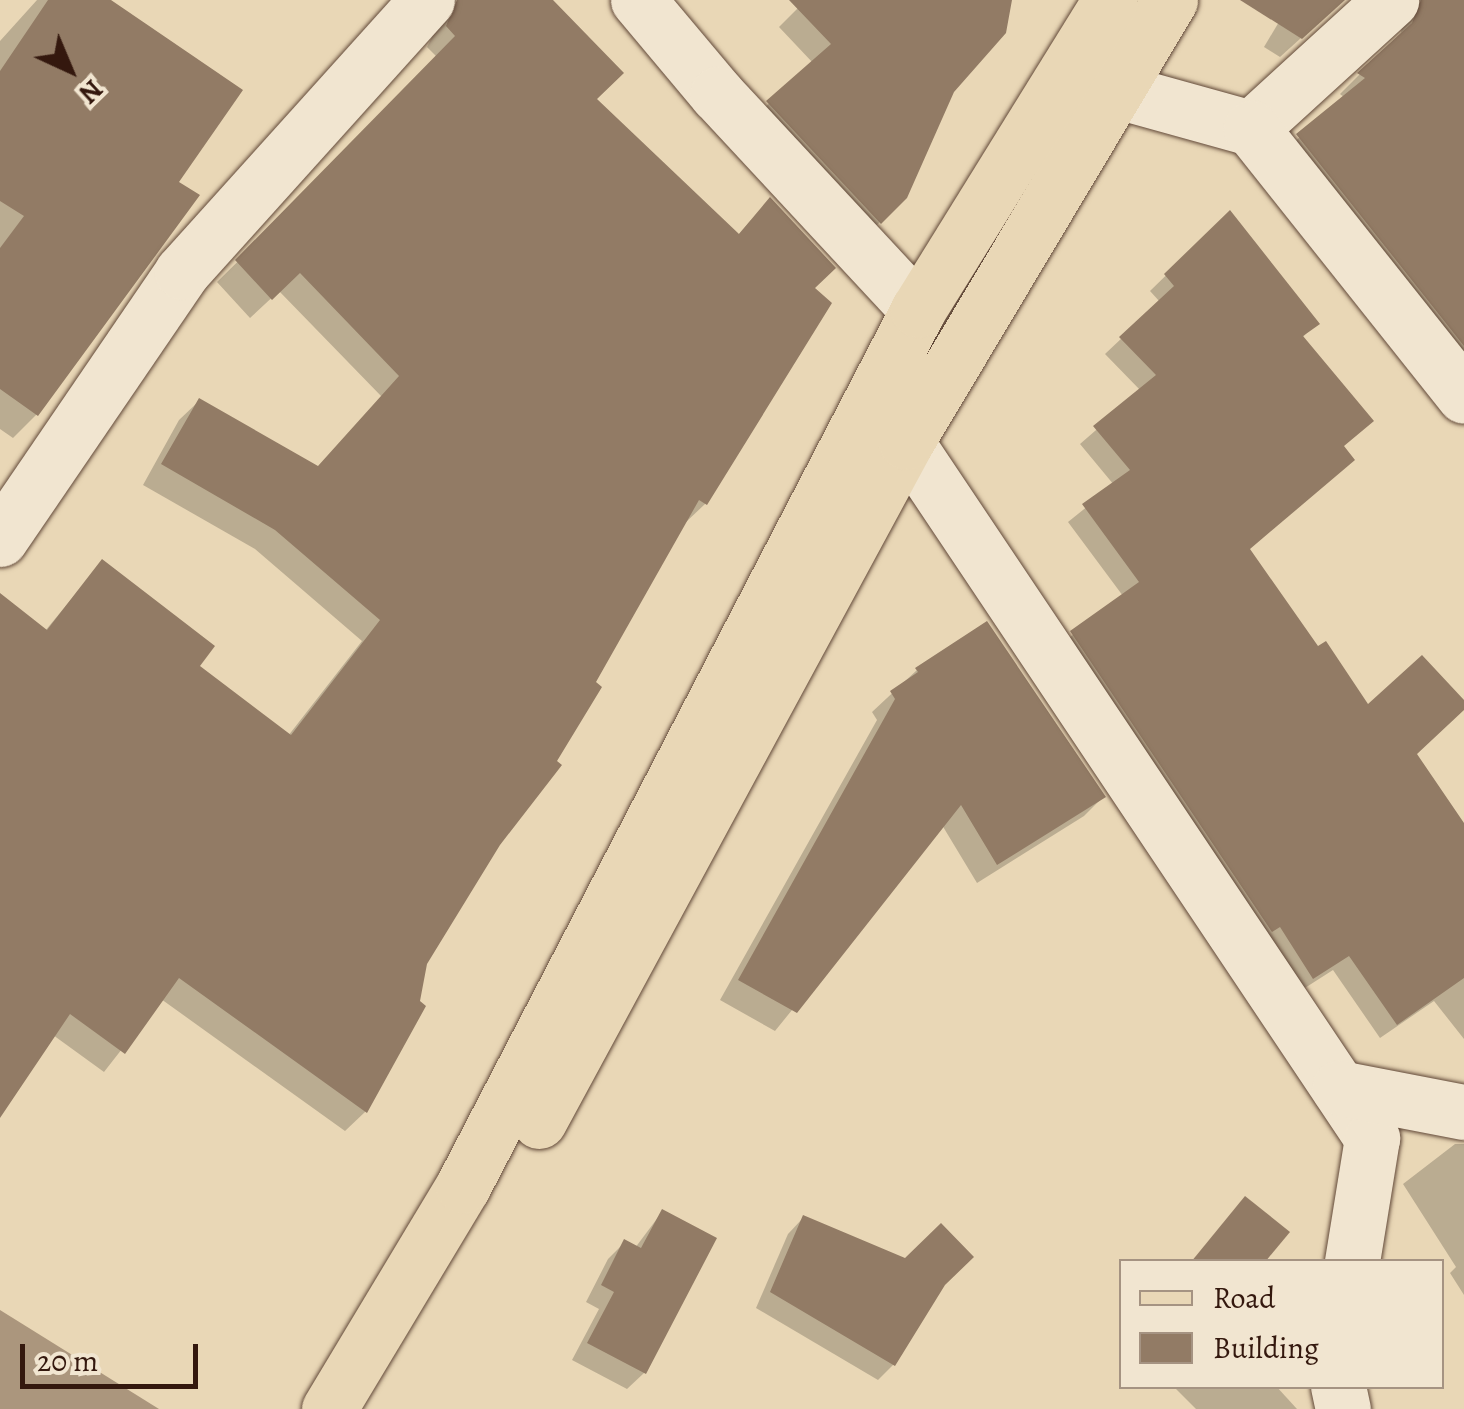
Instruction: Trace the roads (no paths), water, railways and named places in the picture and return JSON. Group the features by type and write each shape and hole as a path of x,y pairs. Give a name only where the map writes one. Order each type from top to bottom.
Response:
{"main road":[{"path":"480,1193 918,310 1110,0"},
{"path":"338,1393 480,1193 906,442 1170,0"}],"street":[{"path":"0,539 182,272 427,0"},
{"path":"638,0 716,94 918,310"},
{"path":"1251,128 1392,0"},
{"path":"1114,90 1251,128 1464,396"},
{"path":"906,442 1372,1138 1352,1259"},
{"path":"1339,1088 1464,1112"}]}
